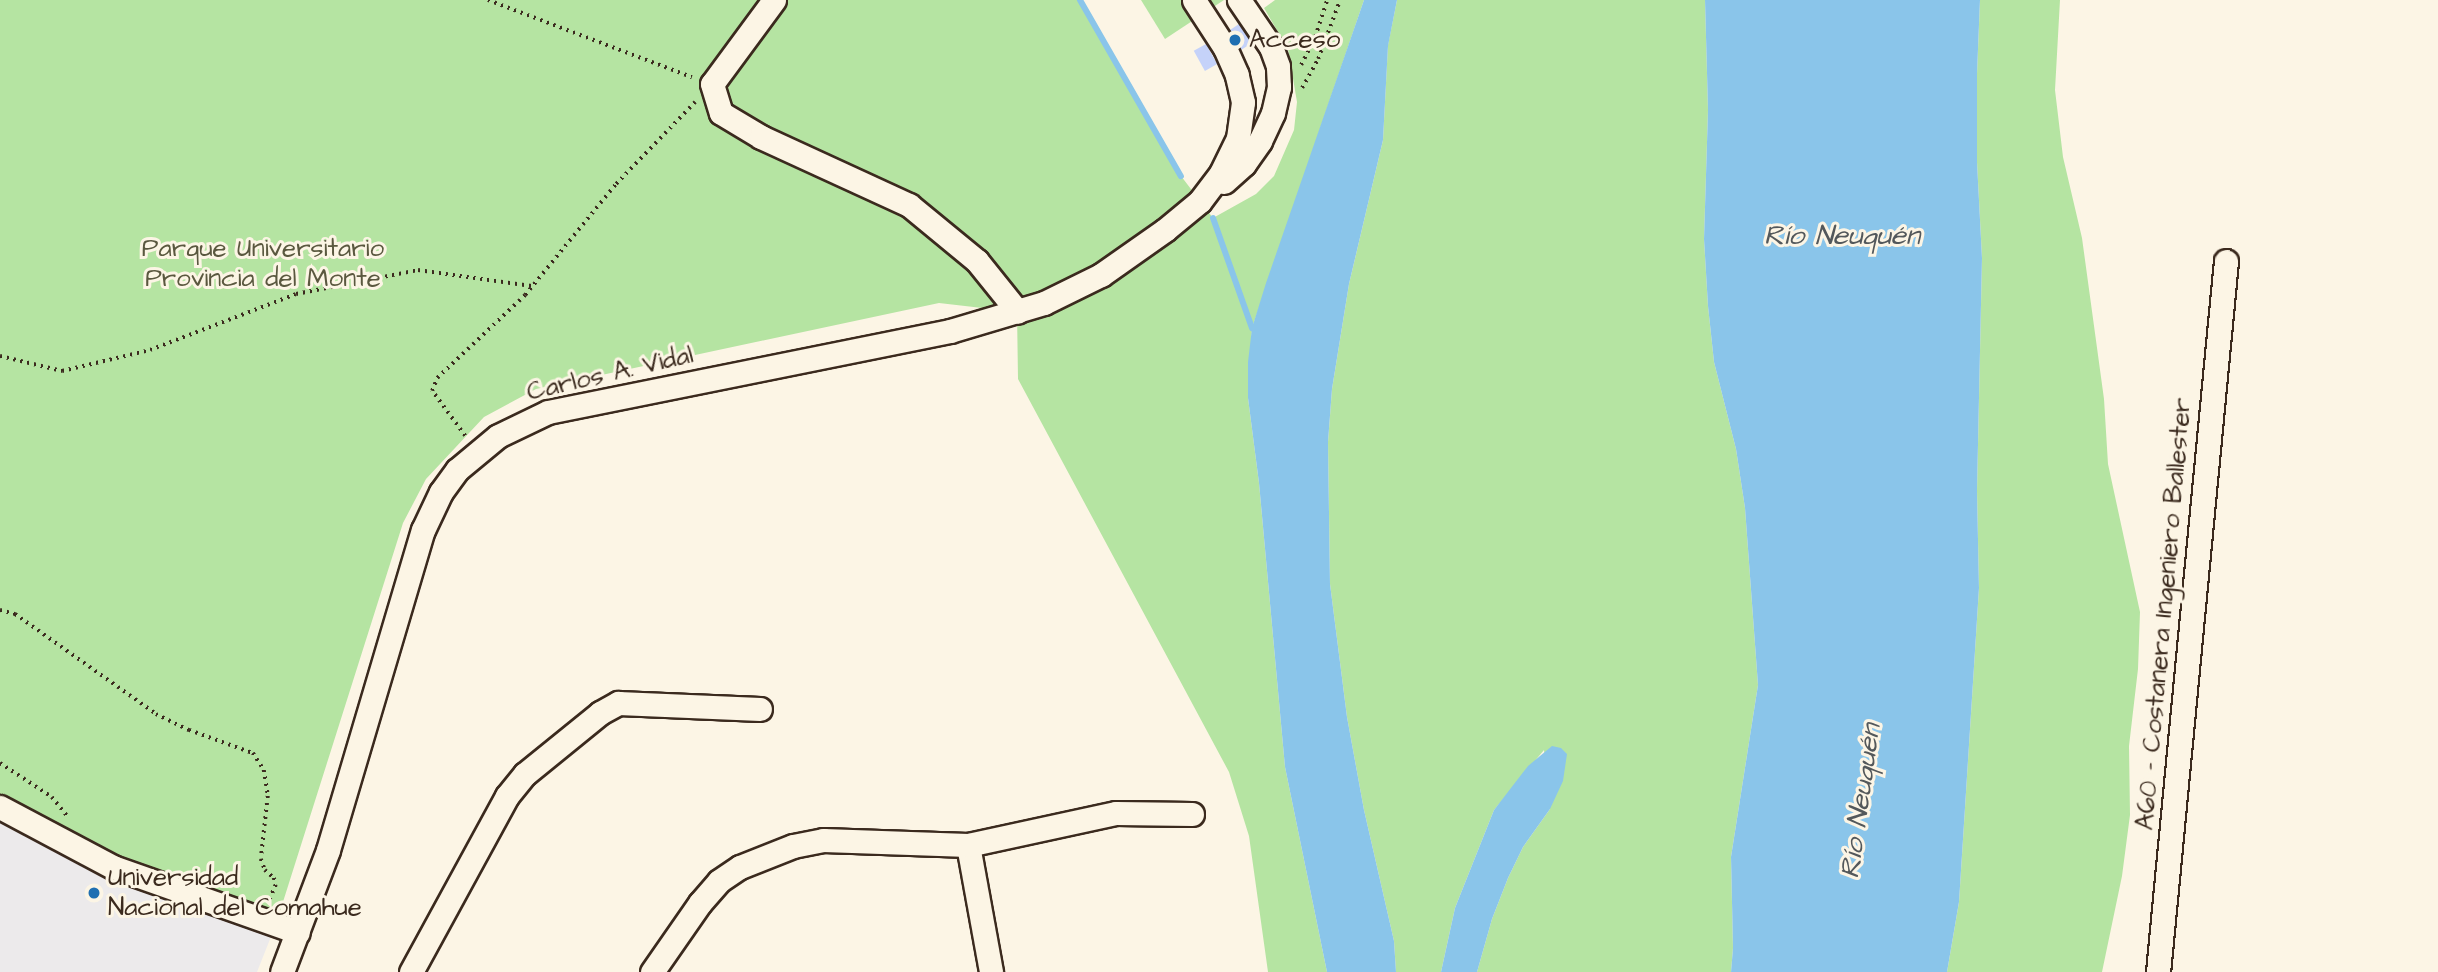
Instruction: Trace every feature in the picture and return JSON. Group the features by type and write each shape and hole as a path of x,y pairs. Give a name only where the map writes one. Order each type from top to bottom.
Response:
{"street":[{"path":"774,0 712,84 721,113 761,137 909,205 977,261 1018,312"},
{"path":"1194,0 1232,62 1243,102 1241,127 1233,151 1221,173 1200,201"},
{"path":"1200,201 1233,175 1253,153 1268,127 1278,99 1276,57 1267,38 1239,0"},
{"name":"Carlos A. Vidal","path":"282,972 337,821 423,530 449,480 476,452 523,422 561,408 917,339 1018,312 1069,293 1101,275 1174,224 1200,201"},
{"name":"A60 - Costanera Ingeniero Ballester","path":"2158,972 2226,261"},
{"path":"411,972 507,796 525,774 600,713 618,703 760,709"},
{"path":"0,807 113,867 298,932"},
{"path":"652,972 700,903 719,881 740,867 769,854 823,840 968,845 1116,813 1192,814"},
{"path":"968,845 991,972"}],"path":[{"path":"476,452 432,391 437,378 532,286 616,184 712,84 488,0"},
{"path":"1299,69 1315,37 1327,0"},
{"path":"1296,97 1318,59 1339,0"},
{"path":"0,356 62,371 150,350 296,294 418,270 532,286"},
{"path":"0,610 15,614 156,714 189,730 253,753 264,770 268,796 261,859 276,885 262,919"},
{"path":"0,763 52,797 73,823"}],"shaded area":[{"name":"Universidad Nacional del Comahue","path":"0,807 276,924 257,972 0,972"}],"green space":[{"name":"Parque Universitario Provincia del Monte","path":"0,0 1080,0 1181,176 1213,218 1256,194 1274,176 1294,130 1297,102 1288,49 1264,8 1275,0 1364,0 1252,328 1248,398 1259,483 1285,767 1327,972 1268,972 1249,836 1229,772 1018,379 1017,312 939,303 536,389 484,417 426,479 403,523 276,924 0,807"},
{"path":"1141,0 1224,0 1165,39"},
{"path":"1397,0 1705,0 1708,110 1704,239 1708,306 1714,362 1736,449 1745,508 1758,685 1731,857 1731,972 1477,972 1492,919 1508,878 1523,847 1550,809 1544,750 1494,810 1455,908 1441,972 1396,972 1394,941 1364,810 1347,717 1330,584 1328,442 1332,389 1349,284 1383,140 1388,45"},
{"path":"1980,0 2060,0 2055,90 2063,157 2082,238 2104,399 2108,464 2140,612 2138,669 2129,746 2130,815 2122,876 2102,972 1947,972 1959,902 1979,588 1977,491 1982,258 1977,162 1977,74"}],"water":[{"path":"1364,0 1397,0 1388,46 1383,140 1349,284 1332,389 1328,442 1330,584 1347,717 1364,810 1394,941 1396,972 1327,972 1285,767 1259,483 1248,398 1248,362 1252,328 1266,283"},
{"name":"Río Neuquén","path":"1705,0 1980,0 1977,74 1977,162 1982,258 1977,491 1979,588 1959,902 1947,972 1731,972 1731,857 1758,685 1745,508 1736,449 1714,362 1708,306 1704,239 1708,110"},
{"path":"1552,746 1561,748 1567,754 1563,781 1550,809 1523,847 1508,878 1492,919 1477,972 1441,972 1455,908 1494,810 1528,766"}],"building":[{"path":"1239,24 1252,43 1241,50 1230,30"},
{"path":"1206,44 1217,64 1205,71 1194,51"}],"waterway":[{"path":"1080,0 1181,176"},
{"path":"1213,218 1252,328"}],"place":[{"name":"Acceso","path":"1235,40"},
{"name":"Universidad Nacional del Comahue","path":"94,893"}]}
